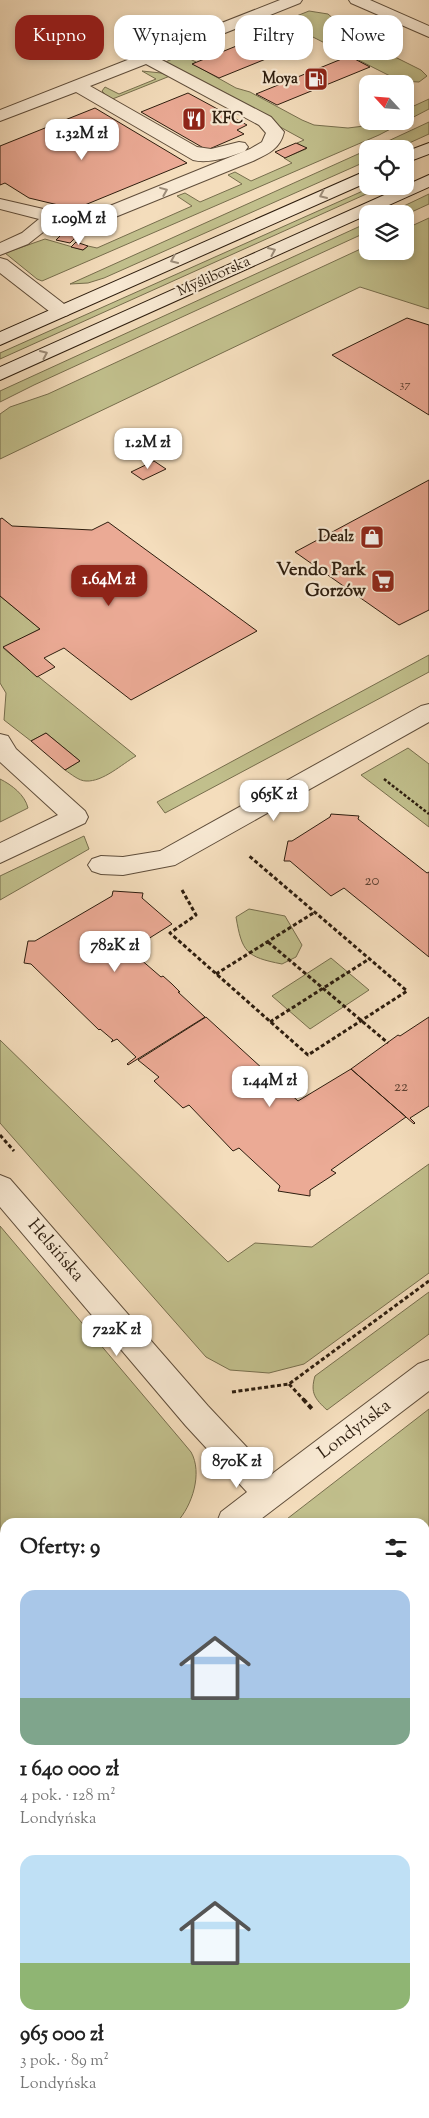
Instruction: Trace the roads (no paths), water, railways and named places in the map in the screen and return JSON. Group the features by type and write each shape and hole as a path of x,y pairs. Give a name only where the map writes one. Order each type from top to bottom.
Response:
{"main road":[{"path":"225,27 294,0"},
{"path":"357,0 429,32"},
{"path":"409,23 429,38"},
{"path":"0,116 142,60"},
{"path":"0,204 73,221 92,220 268,147 274,138 274,132 265,121 151,60"},
{"path":"183,148 200,154 218,154 252,141 259,133 258,129 253,125 202,98 198,87 194,84"},
{"path":"77,86 220,168"},
{"path":"414,154 429,148"},
{"name":"Myśliborska","path":"0,339 359,179"},
{"name":"Myśliborska","path":"0,374 429,180"},
{"path":"0,196 32,204 46,215"},
{"path":"0,250 14,246 36,233 46,215"},
{"path":"0,264 61,311"},
{"path":"101,865 122,866 166,859 429,712"},
{"path":"0,854 76,817 2,751"},
{"name":"Helsińska","path":"0,1187 197,1416 270,1494"},
{"name":"Londyńska","path":"238,1518 429,1373"}],"place":[{"name":"Moya","path":"316,79"},
{"name":"KFC","path":"194,119"},
{"name":"Dealz","path":"372,537"},
{"name":"Vendo Park Gorzów","path":"383,581"}]}
